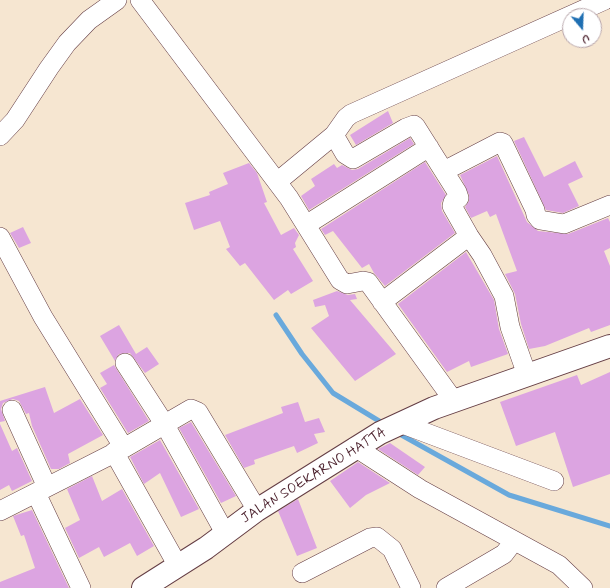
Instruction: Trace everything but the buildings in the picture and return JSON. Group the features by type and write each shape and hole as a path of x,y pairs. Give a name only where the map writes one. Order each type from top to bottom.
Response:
{"main road":[{"name":"JALAN SOEKARNO HATTA","path":"143,588 178,566 257,510 355,447 392,427 454,401 610,346"}],"street":[{"path":"0,136 15,120 67,43 89,20 117,0"},
{"path":"140,0 277,182 340,280 347,284 362,281 368,282 454,401"},
{"path":"277,182 334,136 346,118 351,114 605,0"},
{"path":"334,136 345,154 353,159 406,128 414,126 429,147 459,198 453,202 452,206 468,236 482,255 504,296 510,327 527,375"},
{"path":"444,171 500,142 503,143 536,210 536,215 540,220 564,224 610,205"},
{"path":"306,225 429,147"},
{"path":"382,302 468,236"},
{"path":"0,237 43,317 119,450 178,566"},
{"path":"125,363 165,425 225,533"},
{"path":"12,410 41,490 81,588"},
{"path":"0,511 119,450 191,410 198,412 257,510"},
{"path":"392,427 554,481"},
{"path":"355,447 420,489 559,565 583,588"},
{"path":"302,573 370,538 377,537 392,549 412,588"},
{"path":"446,588 504,554 514,541"}],"waterway":[{"path":"276,315 302,354 333,393 384,424"},
{"path":"396,432 509,495 610,526"}]}
